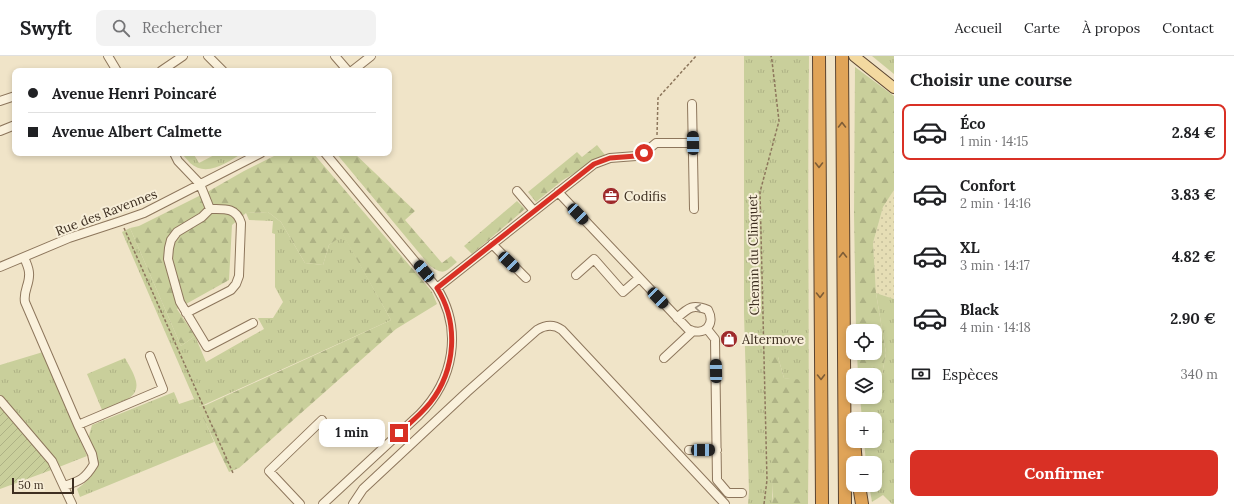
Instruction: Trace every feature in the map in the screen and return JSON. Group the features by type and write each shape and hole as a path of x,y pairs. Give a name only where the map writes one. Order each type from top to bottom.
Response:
{"highway":[{"path":"819,56 822,504"},
{"path":"842,56 846,504"},
{"path":"844,276 852,412"},
{"path":"860,492 862,504"}],"main road":[{"path":"854,56 894,88"}],"street":[{"path":"108,56 115,68"},
{"path":"165,68 183,56"},
{"path":"208,56 220,68"},
{"path":"335,56 345,68"},
{"path":"356,68 370,56"},
{"path":"0,101 12,97"},
{"path":"692,104 694,209"},
{"path":"0,131 12,126"},
{"path":"437,288 594,164 610,158 636,156 644,153 656,143 693,143"},
{"path":"176,156 178,161 200,184 210,209"},
{"name":"Rue des Ravennes","path":"0,267 69,238 121,221 154,208 255,156"},
{"path":"323,504 422,412 430,402 440,389 450,361 452,340 447,310 437,288 327,156"},
{"path":"517,191 534,211"},
{"path":"558,192 688,329 696,333 707,329 711,315 708,310 700,306 688,308 678,318"},
{"path":"186,313 231,290 236,284 239,276 241,223 236,213 229,210 210,209 202,217 177,232 171,240 168,248 170,269 180,302 186,313 207,347 253,324"},
{"path":"492,244 526,278"},
{"path":"24,257 30,272 24,294 25,302 92,454 94,464 88,474 79,481 64,486"},
{"path":"576,275 594,259 623,292 640,278"},
{"path":"353,504 363,489 466,392 537,330 543,327 551,326 558,327 562,330 725,504"},
{"path":"707,329 715,339 717,480 728,493 742,493"},
{"path":"664,358 693,331"},
{"path":"78,425 164,390 150,356"},
{"path":"0,400 50,458 72,504"},
{"path":"300,504 269,471 322,420"},
{"path":"689,450 717,450"}],"path":[{"path":"656,143 658,98 696,56"},
{"name":"Chemin du Clinquet","path":"764,504 767,480 760,192 779,120 771,56"},
{"path":"121,221 233,473"}],"shaded area":[{"path":"894,190 894,299 876,293 873,243 883,207"}],"green space":[{"path":"744,56 809,56 808,504 802,504 802,381 784,378 778,357 772,504 748,504 749,492 744,314"},
{"path":"872,56 894,56 894,74"},
{"path":"855,67 894,96 894,190 883,207 873,243 876,293 881,324 856,324 854,215"},
{"path":"597,145 605,155 563,180 536,202 528,192 577,152 582,157"},
{"path":"184,156 195,156 199,163 212,156 238,156 224,164 210,169 203,169 190,163"},
{"path":"274,156 316,156 428,287 437,304 396,329 239,468 229,472 198,407 206,405 391,320 343,235 329,245 323,265 305,263 281,222 268,212 246,213 232,225 229,280 177,309 195,336 181,346 130,228 139,226 209,191"},
{"path":"338,156 357,156 415,211 405,220 442,263 451,256 457,262 444,272 438,271 430,266"},
{"path":"517,201 525,209 472,254 464,246"},
{"path":"268,212 281,222 305,263 323,265 329,245 343,234 391,320 199,407 214,442 80,497 77,489 90,478 96,464 95,452 89,437 92,425 174,392 179,404 194,399 122,232 130,228 181,346 195,336 206,362 264,329 258,318 273,318 283,302 275,287 275,234 272,233 273,221 249,220 246,213"},
{"path":"876,293 894,299 894,504 892,504 883,495 872,502 870,492 882,492 882,456 865,456 865,448 882,448 882,412 861,412 861,404 882,404 882,374 886,353"},
{"path":"882,329 886,353 882,374 882,368 858,368 857,360 882,360"},
{"path":"43,352 87,456 59,467 0,405 0,365"},
{"path":"770,355 778,357 784,378 802,380 802,504 772,504"},
{"path":"125,358 135,378 135,391 127,400 102,410 87,374"},
{"path":"0,405 54,469 0,489"}],"place":[{"name":"Codifis","path":"611,196"},
{"name":"Altermove","path":"729,339"}],"route":[{"path":"399,433 426,408 440,389 450,361 452,340 450,324 446,305 437,288 594,164 610,158 636,156 644,153"}]}
